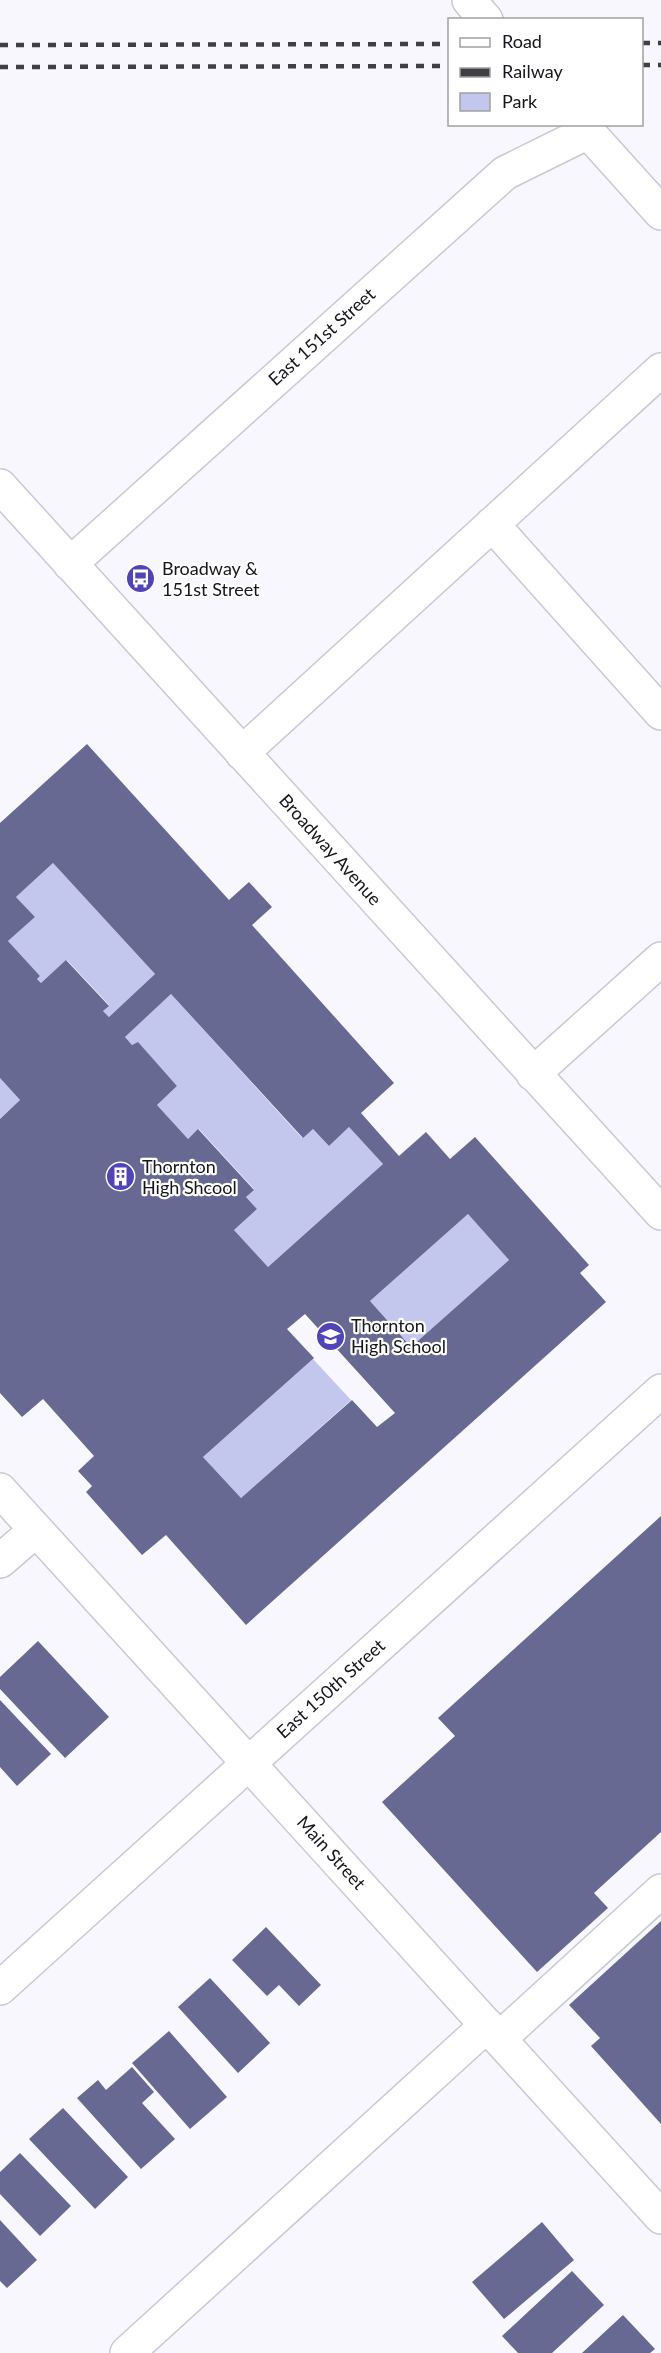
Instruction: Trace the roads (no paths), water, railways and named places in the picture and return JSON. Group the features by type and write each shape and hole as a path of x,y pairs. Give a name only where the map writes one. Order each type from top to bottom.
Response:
{"street":[{"path":"469,0 484,18"},
{"path":"585,128 661,213"},
{"name":"East 151st Street","path":"70,564 505,172 585,128"},
{"path":"242,753 661,370"},
{"name":"Broadway Avenue","path":"0,486 661,1213"},
{"path":"492,524 661,713"},
{"path":"533,1074 661,959"},
{"name":"East 150th Street","path":"0,1988 661,1391"},
{"name":"Main Street","path":"0,1490 661,2217"},
{"path":"0,1561 36,1530"},
{"path":"127,2353 493,2032 661,1891"}],"railway":[{"path":"643,43 661,43"},
{"path":"0,45 448,44"},
{"path":"643,65 661,65"},
{"path":"0,67 448,66"}],"place":[{"name":"Broadway & 151st Street","path":"141,579"},
{"name":"Thornton High Shcool","path":"121,1177"},
{"name":"Thornton High School","path":"330,1336"}]}
